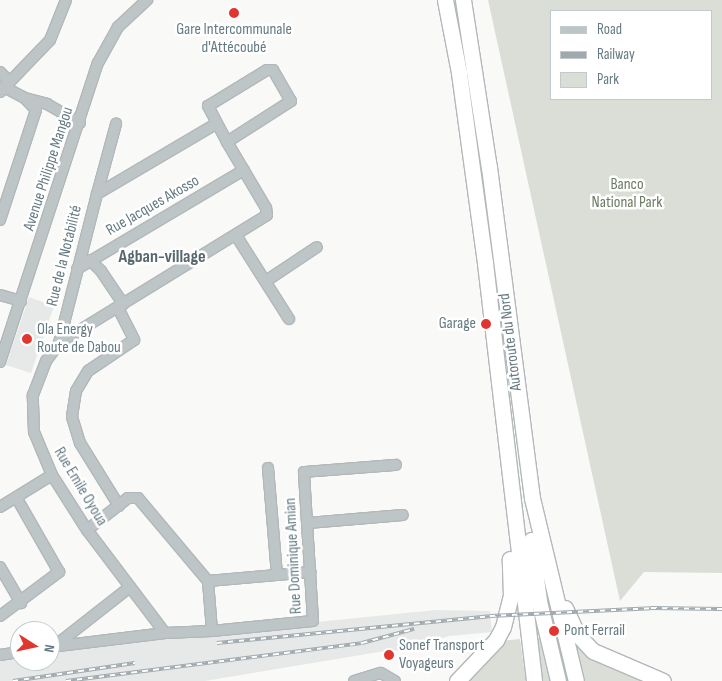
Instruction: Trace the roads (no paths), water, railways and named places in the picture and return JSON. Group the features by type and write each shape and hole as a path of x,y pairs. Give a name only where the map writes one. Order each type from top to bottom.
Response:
{"highway":[{"name":"Autoroute du Nord","path":"445,0 468,131 534,681"},
{"name":"Autoroute du Nord","path":"463,0 489,167 532,498 548,574 576,681"},
{"path":"519,407 539,601 558,681"},
{"path":"457,681 496,640 509,610 512,576 503,484 506,446"},
{"path":"548,574 557,585 571,624 584,642 605,658 663,681"}],"street":[{"path":"4,87 50,40 66,0"},
{"name":"Avenue Philippe Mangou","path":"0,362 108,43 126,18 147,0"},
{"path":"216,124 208,106 267,70 273,70 290,101 227,142"},
{"path":"0,72 4,87 25,98 47,104 80,123"},
{"path":"0,220 36,110 25,98"},
{"path":"97,194 116,124"},
{"name":"Rue de la Notabilité","path":"59,343 97,194 216,124"},
{"name":"Rue Emile Oyoua","path":"165,633 87,530 52,475 36,439 32,412 37,379 59,343 237,237 265,218 268,212 216,124"},
{"name":"Rue Jacques Akosso","path":"77,268 244,170"},
{"path":"237,237 289,319"},
{"path":"266,281 317,247"},
{"path":"90,260 101,271 120,306 134,340 88,371 76,391 72,417 80,443 119,506"},
{"path":"0,295 19,304"},
{"path":"0,302 19,304"},
{"name":"Rue Dominique Amian","path":"212,631 314,620 304,472 396,465"},
{"path":"268,468 277,575"},
{"path":"0,507 52,475"},
{"path":"0,616 21,603 58,572 16,497"},
{"path":"60,645 165,633 212,631 208,581 138,498 128,498 87,530"},
{"path":"308,523 403,515"},
{"path":"0,567 21,603"},
{"path":"208,581 312,572"},
{"path":"60,641 130,587"},
{"path":"354,681 381,673 395,681"}],"railway":[{"path":"217,643 490,616 651,608 722,609"},
{"path":"66,681 362,643 414,629"},
{"path":"13,681 135,663"}],"place":[{"name":"Gare Intercommunale d'Attécoubé","path":"234,13"},
{"name":"Garage","path":"486,324"},
{"name":"Ola Energy Route de Dabou","path":"27,339"},
{"name":"Pont Ferrail","path":"554,631"},
{"name":"Sonef Transport Voyageurs","path":"389,655"}],"district":[{"name":"Agban-village","path":"162,257"}],"park label":[{"name":"Banco National Park","path":"627,194"}]}
